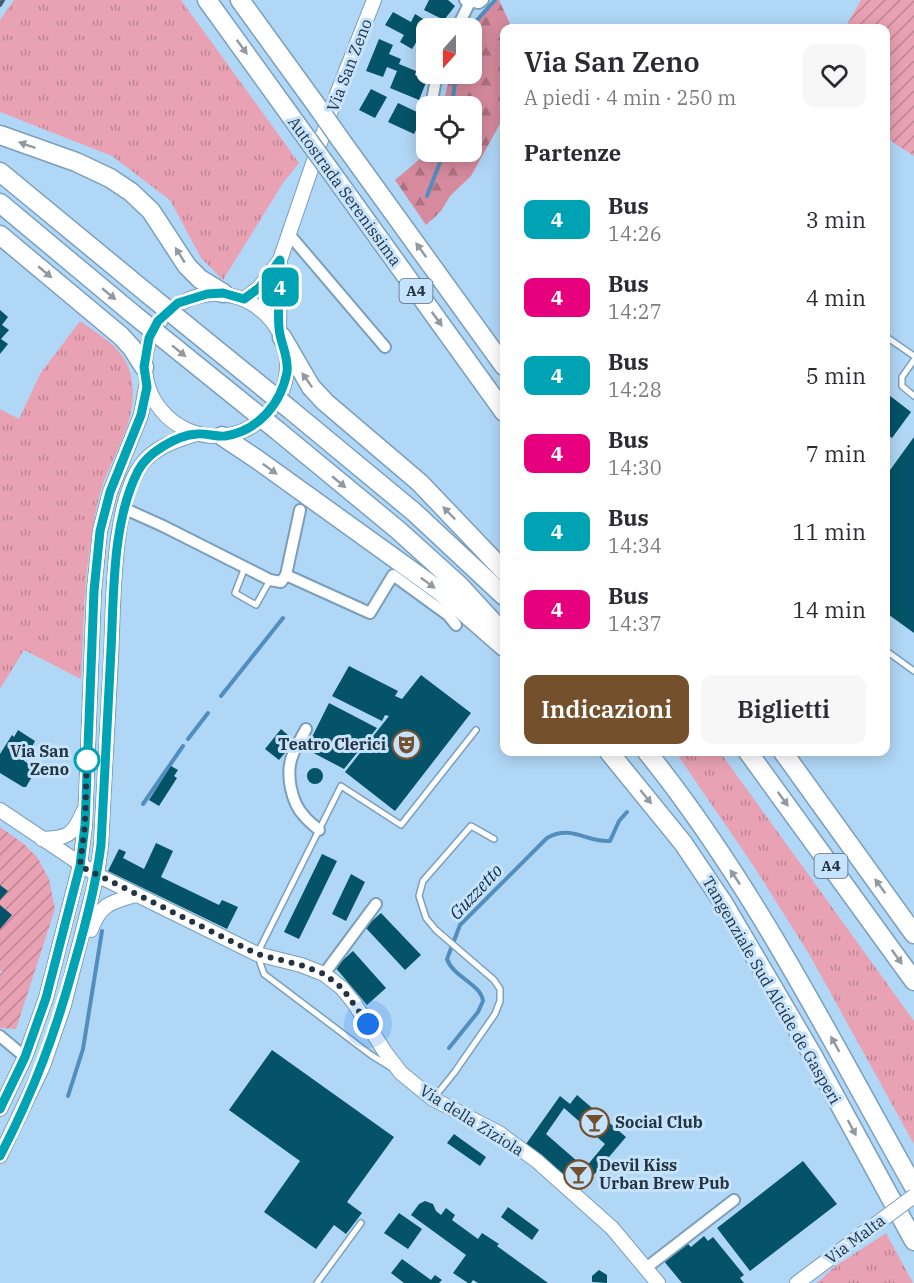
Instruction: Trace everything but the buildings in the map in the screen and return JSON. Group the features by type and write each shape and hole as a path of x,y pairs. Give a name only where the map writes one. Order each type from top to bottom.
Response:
{"highway":[{"name":"Autostrada Serenissima","path":"207,0 500,406"},
{"name":"Autostrada Serenissima","path":"240,0 500,360"},
{"path":"0,135 76,162 110,178 130,192 151,211 187,266 200,279 223,293"},
{"path":"0,172 414,512 500,592"},
{"path":"0,203 407,538 460,586 500,630"},
{"path":"0,235 121,336 144,367"},
{"path":"280,334 311,387 325,402 420,483 500,567"},
{"path":"222,436 440,591 500,644"},
{"name":"Tangenziale Sud Alcide de Gasperi","path":"612,756 683,843 724,904 812,1054 914,1241"},
{"name":"Tangenziale Sud Alcide de Gasperi","path":"650,756 701,827 781,949 914,1187"},
{"name":"A4","path":"751,756 914,981"},
{"name":"A4","path":"786,756 914,934"}],"street":[{"name":"Via San Zeno","path":"280,334 280,260 350,58 374,0"},
{"path":"461,18 468,1 479,3 483,0"},
{"path":"288,233 385,347"},
{"name":"Via San Zeno","path":"244,299 259,288 280,260"},
{"name":"Via San Zeno","path":"0,1109 25,1057 46,998 80,866 85,804 94,591 100,531 110,492 141,415 147,387 144,367 149,338 158,321 178,303 207,294 223,293 244,299 271,319 280,334 286,352 287,369 283,389 277,401 258,422 237,433 222,436 196,434 171,442 151,454 137,473 123,508 114,594 101,845 97,875 64,1005 42,1066 0,1156"},
{"name":"Via San Zeno","path":"147,387 160,409 174,423 196,434"},
{"path":"123,508 270,580 281,582 286,575 300,510"},
{"path":"286,575 370,613 393,575 448,615 456,625"},
{"path":"306,729 292,755 289,770 291,786 294,801 304,817 320,830"},
{"path":"42,839 59,838 70,834 78,824 85,804"},
{"name":"Via della Ziziola","path":"0,810 80,866 136,895 257,954 301,965 324,974 342,988 354,1003 401,1073 433,1099 499,1133 537,1161 612,1228 658,1283"},
{"path":"71,978 82,962 97,914 113,901 136,895"},
{"path":"324,974 376,904"},
{"path":"0,1036 25,1057 42,1066"},
{"name":"Via Malta","path":"797,1283 914,1196"},
{"path":"646,1268 734,1200"}],"lane":[{"path":"890,340 914,358 902,377 902,387 914,396"},
{"path":"245,567 234,593 256,605 270,580"},
{"path":"890,654 914,671"},
{"path":"257,954 341,786 401,825 476,730"},
{"path":"433,1099 476,1042 501,1001 500,989 494,980 436,930 426,918 419,896 423,881 471,826 494,839"},
{"name":"Via della Ziziola","path":"257,954 264,974 371,1055 401,1073"},
{"path":"317,1283 361,1223"}],"green space":[{"path":"14,0 181,0 299,163 283,183 223,280 201,258 170,200 112,156 0,112 0,20"},
{"path":"496,0 499,0 510,24 500,24 500,124 482,156 482,96 445,96 448,84 482,84 482,18 478,18"},
{"path":"861,0 914,0 914,156 890,140 890,24 847,24"},
{"path":"416,162 479,162 471,176 450,196 441,211 426,225 395,180"},
{"path":"80,321 112,344 124,358 131,376 133,390 130,418 103,484 96,512 86,585 81,679 24,650 0,689 0,409 19,419 40,374"},
{"path":"723,756 914,1021 914,1144 809,954 753,865 679,757"},
{"path":"0,827 24,844 37,857 49,879 55,909 16,1029 0,1028 0,974 2,972 0,970"},
{"path":"886,1233 913,1283 817,1283 834,1267"}],"waterway":[{"path":"479,18 495,0"},
{"path":"453,96 455,84"},
{"path":"427,196 440,162"},
{"path":"221,696 283,618"},
{"path":"188,739 208,713"},
{"path":"143,804 183,746"},
{"name":"Guzzetto","path":"449,1048 478,1012 483,1001 477,990 455,971 447,959 460,925 547,838 556,834 572,833 610,841 619,821 627,812"},
{"path":"68,1096 83,1049 102,931"}],"railway":[{"path":"0,5 3,0"}],"bus line":[{"name":"4","path":"0,1109 25,1057 46,998 80,866 85,825 94,591 100,531 110,492 141,415 147,387 144,357 149,338 158,321 178,303 207,294 223,293 244,299 259,288 280,260 279,331 286,352 287,369 283,389 277,401 258,422 237,433 222,436 196,434 171,442 151,454 137,473 123,508 114,594 101,845 97,875 64,1005 42,1066 0,1156"}],"place":[{"name":"Teatro Clerici","path":"407,744"},
{"name":"Via San Zeno","path":"87,760"},
{"name":"Social Club","path":"594,1122"},
{"name":"Devil Kiss Urban Brew Pub","path":"578,1174"}],"route":[{"path":"87,760 87,757 85,825 80,866 257,954 301,965 324,974 342,988 368,1024"}]}
